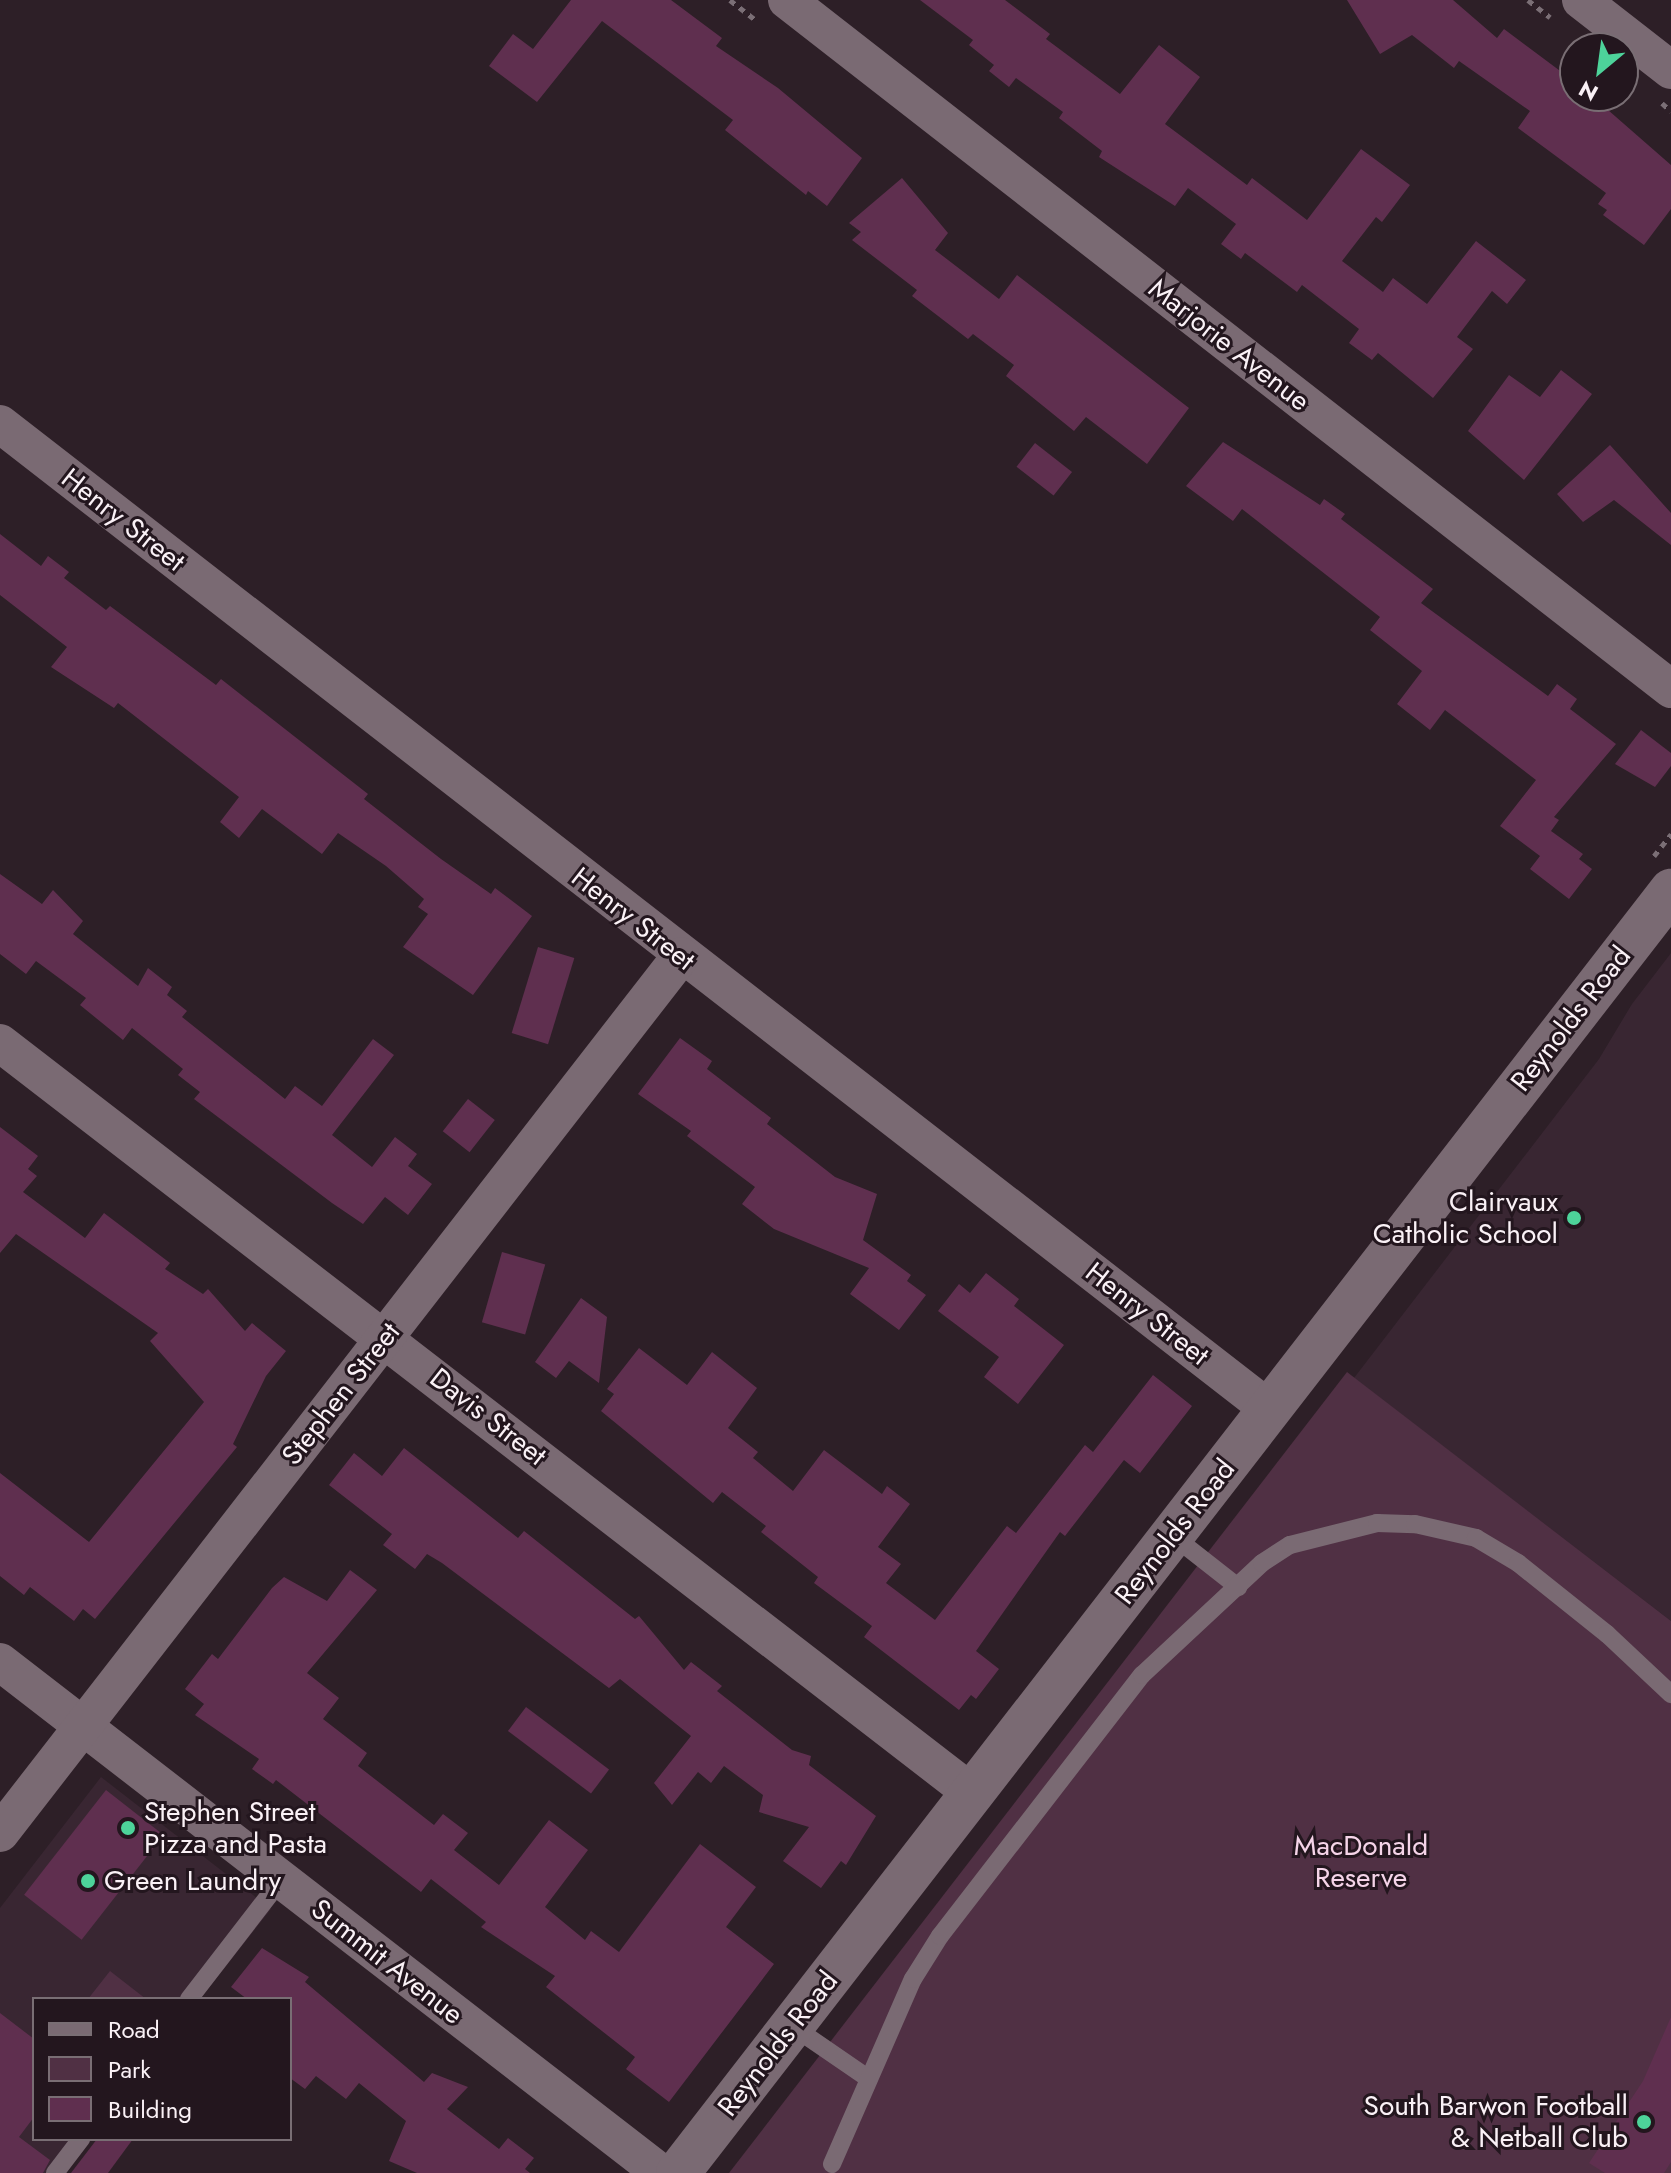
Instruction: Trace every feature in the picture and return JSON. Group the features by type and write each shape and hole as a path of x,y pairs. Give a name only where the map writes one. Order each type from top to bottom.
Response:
{"street":[{"name":"Marjorie Avenue","path":"787,0 1671,689"},
{"path":"1581,0 1671,70"},
{"name":"Henry Street","path":"0,424 681,956 1270,1410"},
{"name":"Reynolds Road","path":"678,2173 1671,891"},
{"name":"Stephen Street","path":"0,1833 681,956"},
{"name":"Davis Street","path":"0,1043 973,1794"},
{"name":"Summit Avenue","path":"0,1662 661,2173"}],"lane":[{"path":"832,2164 913,1979 940,1936 1125,1695 1238,1587 1290,1545 1377,1523 1415,1524 1476,1538 1518,1563 1596,1625 1671,1694"},
{"path":"1173,1536 1238,1587"},
{"path":"191,1997 281,1880"},
{"path":"792,2026 869,2079"},
{"path":"55,2173 79,2141"}],"shaded area":[{"name":"Clairvaux Catholic School","path":"1671,953 1671,1621 1354,1378 1599,1059 1632,1004"},
{"path":"101,1777 271,1909 202,1997 32,1997 32,2141 88,2141 63,2173 0,2173 0,1908"}],"green space":[{"name":"MacDonald Reserve","path":"1347,1372 1671,1621 1671,2173 729,2173"},
{"path":"110,1971 143,1997 90,1997"}],"building":[{"path":"571,0 671,0 722,38 716,46 778,88 862,158 827,206 808,191 806,195 725,130 733,120 602,21 537,102 489,66 513,34 533,49"},
{"path":"920,0 1005,0 1050,34 1046,39 1120,94 1159,45 1200,77 1165,124 1247,185 1252,178 1307,220 1361,149 1410,185 1382,222 1376,217 1342,261 1383,292 1393,278 1427,304 1476,241 1526,280 1507,304 1492,291 1457,337 1473,349 1433,398 1378,353 1372,360 1349,343 1359,329 1302,285 1297,292 1245,253 1241,259 1221,244 1236,224 1188,188 1175,206 1099,157 1102,151 1059,118 1063,112 1016,78 1009,87 989,71 994,65 969,45 973,40"},
{"path":"1347,0 1453,0 1497,38 1504,29 1559,70 1559,112 1610,112 1671,165 1671,209 1644,245 1603,215 1607,210 1598,204 1606,193 1518,128 1530,111 1459,61 1454,68 1412,35 1380,54"},
{"path":"902,178 948,233 935,250 999,299 1017,275 1189,408 1147,464 1086,417 1074,431 1006,376 1014,365 973,334 968,339 912,296 917,290 852,240 861,232 849,223"},
{"path":"1561,370 1592,394 1524,480 1468,431 1509,375 1540,397"},
{"path":"1223,442 1320,505 1324,499 1345,514 1341,519 1433,589 1421,603 1548,696 1557,684 1577,699 1570,709 1616,744 1554,817 1559,820 1551,831 1583,854 1579,859 1592,869 1569,899 1530,869 1540,856 1500,826 1536,780 1445,710 1430,730 1397,704 1422,671 1370,630 1380,617 1242,509 1233,521 1186,486"},
{"path":"1035,443 1072,472 1054,496 1017,467"},
{"path":"1610,445 1671,513 1671,545 1614,500 1583,522 1557,494"},
{"path":"0,534 41,566 48,556 69,572 64,578 106,610 110,606 216,685 221,679 368,794 364,799 441,859 491,894 495,888 532,916 473,995 403,947 428,914 418,907 424,899 386,866 338,833 322,854 262,809 239,838 220,822 239,797 118,703 114,708 51,667 67,647 0,595"},
{"path":"1641,730 1671,753 1671,766 1655,787 1615,764"},
{"path":"0,874 42,904 53,890 83,921 73,934 138,986 148,968 172,987 167,995 187,1011 182,1017 285,1099 295,1086 322,1106 373,1039 394,1055 332,1135 372,1167 395,1137 417,1154 408,1166 432,1184 408,1215 385,1197 363,1224 194,1099 200,1092 178,1075 183,1069 132,1028 123,1040 80,1005 86,998 36,961 26,974 0,954"},
{"path":"538,947 574,958 548,1044 512,1033"},
{"path":"680,1038 712,1061 707,1069 771,1118 767,1124 835,1177 877,1194 863,1240 911,1275 907,1281 926,1295 899,1330 850,1294 869,1268 774,1229 742,1204 755,1187 687,1136 691,1131 638,1094"},
{"path":"468,1099 495,1120 470,1152 443,1131"},
{"path":"0,1127 38,1156 28,1169 37,1176 23,1192 85,1238 104,1213 170,1263 165,1269 203,1294 208,1289 245,1331 252,1323 286,1351 266,1376 233,1444 237,1447 95,1619 83,1609 74,1621 30,1587 24,1595 0,1576 0,1473 89,1542 204,1402 150,1341 158,1333 16,1234 0,1253"},
{"path":"502,1252 545,1264 525,1335 482,1322"},
{"path":"986,1273 1019,1299 1014,1306 1064,1345 1018,1404 984,1377 999,1357 938,1311 959,1284 970,1293"},
{"path":"581,1298 607,1317 599,1383 569,1361 556,1378 535,1362"},
{"path":"639,1348 687,1385 712,1352 757,1388 728,1428 758,1452 753,1458 793,1491 824,1450 882,1494 887,1486 910,1504 878,1547 901,1564 886,1583 935,1620 1007,1526 1016,1533 1085,1445 1093,1452 1153,1375 1192,1406 1140,1473 1124,1460 1065,1536 1060,1532 976,1651 999,1669 976,1699 971,1695 959,1710 864,1637 872,1626 814,1583 818,1577 761,1532 766,1526 722,1492 713,1503 601,1411 614,1394 607,1389"},
{"path":"404,1448 518,1538 524,1531 635,1619 639,1616 684,1670 691,1662 722,1686 717,1691 792,1750 811,1756 809,1765 876,1816 846,1865 841,1861 821,1888 783,1861 809,1827 759,1812 763,1795 724,1766 711,1783 698,1772 672,1805 654,1783 691,1736 620,1679 609,1688 442,1563 427,1554 415,1569 383,1545 392,1534 329,1485 354,1453 382,1476"},
{"path":"350,1570 377,1590 307,1673 339,1698 323,1719 367,1753 358,1766 434,1825 443,1814 468,1833 454,1850 499,1885 549,1820 588,1850 545,1907 585,1940 591,1931 619,1952 700,1844 756,1887 726,1927 774,1964 669,2102 626,2069 635,2057 546,1987 555,1976 481,1927 486,1922 431,1879 421,1892 276,1780 273,1784 252,1769 259,1759 195,1715 204,1704 185,1689 212,1654 218,1659 272,1588 284,1577 327,1601"},
{"path":"526,1707 609,1770 591,1794 508,1731"},
{"path":"106,1790 164,1835 82,1940 24,1895"},
{"path":"262,1948 309,1977 305,1982 424,2082 432,2073 468,2087 447,2109 499,2149 508,2138 534,2158 525,2169 530,2173 417,2173 389,2161 406,2121 359,2083 346,2099 316,2076 305,2089 292,2079 292,1997 244,1997 231,1987"},
{"path":"0,2013 32,2037 32,2120 19,2137 50,2160 43,2173 0,2173"},
{"name":"South Barwon Football & Netball Club","path":"1671,2017 1671,2162 1664,2173 1605,2173 1589,2163 1643,2081"},
{"path":"95,2141 132,2141 108,2173 71,2173"}],"place":[{"name":"Clairvaux Catholic School","path":"1574,1218"},
{"name":"Stephen Street Pizza and Pasta","path":"128,1828"},
{"name":"Green Laundry","path":"88,1881"},
{"name":"South Barwon Football & Netball Club","path":"1644,2122"}]}
